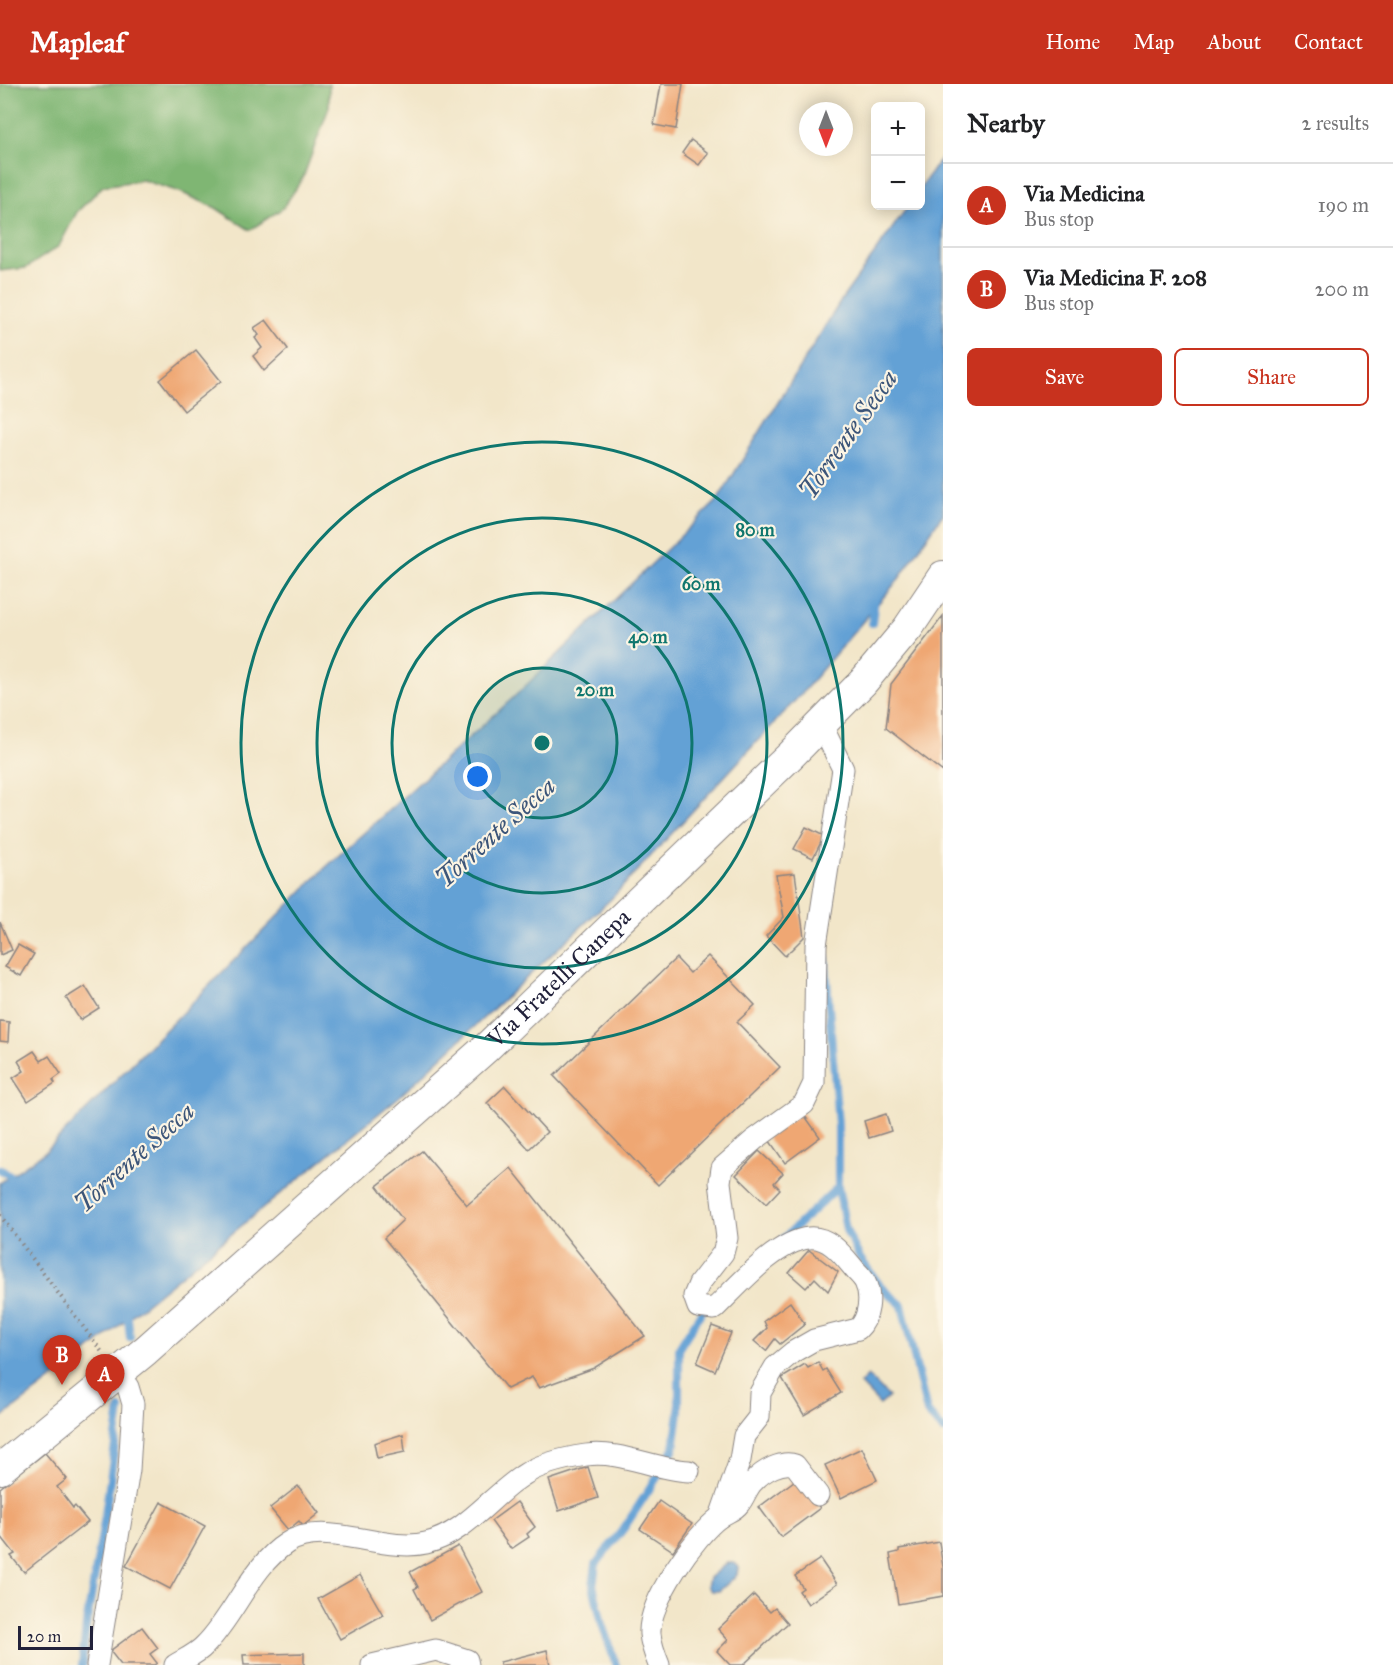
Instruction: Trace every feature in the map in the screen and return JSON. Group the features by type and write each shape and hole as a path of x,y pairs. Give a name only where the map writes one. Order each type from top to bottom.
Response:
{"main road":[{"name":"Via Fratelli Canepa","path":"0,1469 145,1351 486,1048 863,682 908,628 943,576"}],"street":[{"path":"720,1517 740,1460 744,1436 759,1418 760,1393 775,1367 793,1352 814,1340 858,1329 863,1324 870,1303 865,1282 837,1248 823,1240 810,1238 789,1244 771,1257 714,1309 698,1307 694,1296 699,1284 723,1253 727,1238 720,1182 722,1168 754,1140 804,1104 814,1083 816,945 843,769 821,724"},
{"path":"97,1665 129,1470 133,1404 128,1387 118,1374"},
{"path":"175,1665 204,1647 225,1622 265,1562 289,1541 320,1534 407,1545 426,1544 456,1530 522,1475 566,1459 588,1455 604,1454 671,1470 689,1471"},
{"path":"658,1665 650,1633 652,1621 665,1587 680,1561 720,1517 734,1510 754,1481 770,1469 785,1463 795,1466 818,1495"},
{"path":"372,1665 436,1650 467,1660 468,1665"}],"path":[{"path":"0,1215 118,1374"}],"green space":[{"path":"0,84 329,84 329,107 303,178 283,208 250,230 216,208 180,192 142,180 103,186 77,212 59,246 26,268 0,271"}],"water":[{"name":"Torrente Secca","path":"943,155 943,514 898,580 803,692 611,899 399,1097 75,1362 0,1419 0,1183 46,1151 325,868 514,697 717,501 842,299 905,210 925,210 925,181"},
{"path":"868,1376 889,1397 880,1405 860,1384"},
{"path":"727,1563 734,1563 738,1567 737,1575 719,1591 711,1591 707,1586 709,1578"}],"building":[{"path":"661,84 683,84 676,129 654,125"},
{"path":"691,140 708,153 699,165 682,153"},
{"path":"266,320 288,349 264,371 253,356 262,348 255,338 259,335 254,328"},
{"path":"196,350 221,381 184,411 160,380"},
{"path":"943,616 943,772 886,728 891,684"},
{"path":"806,827 824,836 813,858 794,849"},
{"path":"795,873 804,937 785,956 766,936 784,917 776,875"},
{"path":"0,922 12,950 0,955"},
{"path":"18,945 34,954 21,976 5,967"},
{"path":"708,956 755,1005 737,1022 780,1067 658,1185 554,1076 676,958 690,973"},
{"path":"85,986 99,1008 80,1020 66,998"},
{"path":"0,1021 9,1022 8,1042 0,1041"},
{"path":"34,1051 41,1061 49,1056 61,1074 53,1080 55,1083 28,1101 13,1078 24,1071 18,1061"},
{"path":"505,1086 547,1132 529,1149 487,1103"},
{"path":"802,1112 820,1137 785,1163 767,1137"},
{"path":"886,1114 891,1131 869,1138 864,1121"},
{"path":"422,1151 467,1205 511,1168 645,1336 594,1368 539,1388 532,1377 507,1389 384,1238 403,1220 377,1186"},
{"path":"759,1151 783,1173 774,1183 780,1189 766,1204 736,1175"},
{"path":"809,1250 838,1272 828,1291 815,1278 806,1288 789,1273"},
{"path":"790,1302 805,1324 780,1344 775,1339 766,1351 754,1341 767,1328 764,1321"},
{"path":"712,1326 731,1333 715,1371 697,1363"},
{"path":"818,1362 823,1371 826,1369 841,1393 804,1415 782,1378 805,1364 808,1368"},
{"path":"403,1434 405,1452 377,1458 374,1443"},
{"path":"862,1448 877,1480 841,1498 825,1465"},
{"path":"45,1453 67,1479 57,1487 73,1508 75,1506 88,1522 24,1572 11,1556 15,1554 0,1535 0,1488"},
{"path":"588,1467 598,1498 559,1511 549,1480"},
{"path":"798,1478 820,1508 781,1537 759,1507"},
{"path":"298,1486 319,1513 303,1526 299,1521 288,1530 270,1508"},
{"path":"659,1501 692,1524 673,1551 640,1529"},
{"path":"161,1502 205,1526 170,1589 126,1566"},
{"path":"517,1502 535,1527 527,1534 529,1537 511,1549 491,1521"},
{"path":"939,1542 943,1567 943,1596 898,1604 890,1554 899,1552 899,1549"},
{"path":"458,1546 482,1592 430,1620 414,1589 418,1587 410,1572"},
{"path":"820,1559 837,1584 808,1604 799,1591 803,1588 795,1576"},
{"path":"360,1575 383,1615 340,1639 318,1599"},
{"path":"754,1595 770,1612 775,1608 788,1623 743,1665 730,1665 717,1651 728,1640 718,1629"},
{"path":"142,1627 158,1648 150,1654 157,1663 154,1665 121,1665 110,1651"},
{"path":"547,1650 550,1665 500,1665 500,1662"},
{"path":"304,1653 304,1665 244,1665 243,1655"}],"waterway":[{"path":"872,623 875,598"},
{"path":"825,954 838,1125 838,1187 846,1230 860,1258 882,1288 902,1305 927,1412 943,1430"},
{"path":"0,1169 18,1182"},
{"path":"783,1239 838,1187"},
{"path":"127,1309 130,1338"},
{"path":"616,1665 602,1624 593,1585 596,1564 624,1528 674,1448 679,1412 679,1348 702,1311"},
{"path":"82,1665 120,1409"}],"place":[{"name":"Via Medicina F. 208","path":"62,1385"},
{"name":"Via Medicina","path":"105,1404"}]}
